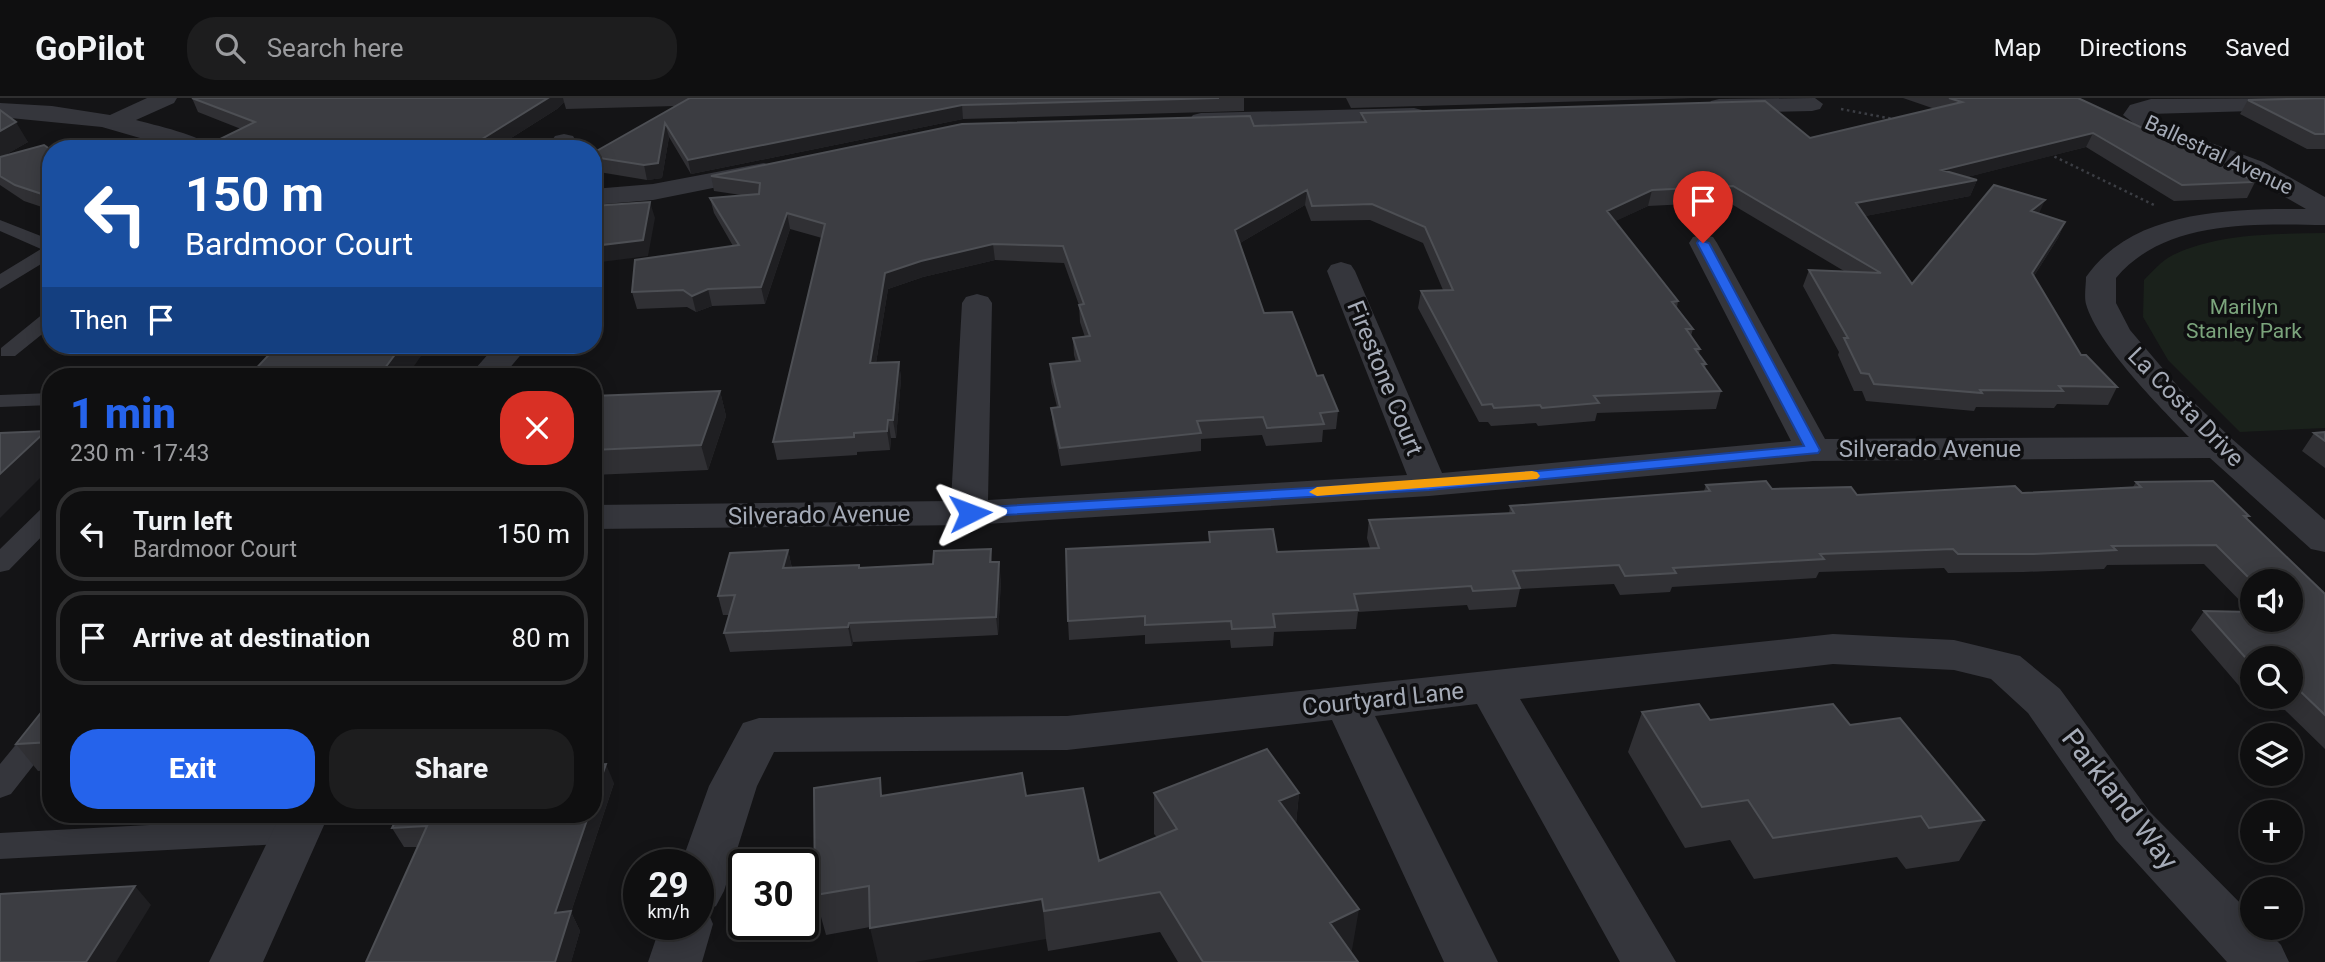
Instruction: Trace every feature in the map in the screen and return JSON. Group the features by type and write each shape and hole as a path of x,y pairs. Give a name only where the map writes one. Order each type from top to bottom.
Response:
{"street":[{"path":"115,121 166,98"},
{"name":"Ballestral Avenue","path":"2325,102 2151,106 2138,110 2135,115 2147,125 2171,136 2262,170 2325,209"},
{"path":"1701,107 1812,104"},
{"path":"1174,121 1306,108 1437,114"},
{"path":"0,110 79,114 115,121 173,140"},
{"path":"602,196 653,192 784,166"},
{"name":"La Costa Drive","path":"2325,217 2283,216 2217,221 2165,233 2125,251 2101,276 2101,303 2116,333 2169,397 2219,447 2325,540"},
{"path":"1703,243 1813,450"},
{"name":"Firestone Court","path":"1341,271 1429,485"},
{"path":"970,513 977,303"},
{"path":"492,368 505,354"},
{"name":"Silverado Avenue","path":"602,517 970,513 1429,485 1813,450 2219,447"},
{"name":"Courtyard Lane","path":"712,849 733,786 759,735 1067,733 1833,649 1954,655 2005,667"},
{"name":"Parkland Way","path":"2005,667 2044,701 2133,825 2262,962"},
{"path":"1490,687 1649,962"},
{"path":"1346,703 1471,962"},
{"path":"236,962 302,823"},
{"path":"675,962 682,940"}],"lane":[{"path":"4,230 42,245"},
{"path":"0,282 42,254"},
{"path":"8,352 42,324"},
{"path":"0,401 42,399"},
{"path":"0,564 42,522"},
{"path":"0,786 42,733"},
{"path":"0,846 289,823"}],"path":[{"path":"1812,104 1908,121"},
{"path":"2042,150 2196,226"}],"green space":[{"name":"Marilyn Stanley Park","path":"2325,233 2325,428 2240,432 2168,360 2143,317 2144,280 2169,257 2209,242 2248,236"}],"building":[{"path":"192,98 548,98 480,140 218,140 255,122"},
{"path":"690,98 1219,98 962,105 688,160 665,123 658,163 644,165 602,158 602,148"},
{"path":"1949,98 2078,98 2194,152 2201,152 2255,182 2182,185 2093,133 1942,170 1977,180 1856,203 1912,284 1994,185 2045,200 2031,211 2065,222 2032,273 2081,355 2086,355 2117,387 2059,386 2063,391 1980,390 1982,393 1874,384 1869,374 1861,373 1844,338 1848,338 1809,270 1881,273 1733,186 1652,190 1607,211 1678,301 1672,302 1693,329 1686,329 1700,349 1695,349 1706,364 1702,364 1721,391 1594,396 1599,403 1542,408 1540,405 1494,408 1492,404 1482,405 1421,291 1453,290 1425,227 1372,204 1312,206 1307,190 1235,230 1264,313 1292,312 1317,376 1323,375 1338,411 1320,413 1324,424 1267,428 1263,417 1197,421 1201,433 1060,448 1051,408 1060,407 1050,364 1080,361 1073,338 1090,336 1079,305 1084,304 1063,246 993,244 921,261 885,273 870,363 899,362 893,420 888,420 887,431 854,433 854,437 773,442 825,224 787,213 761,287 708,289 692,296 683,290 632,292 635,260 739,245 710,198 759,194 760,183 711,176 962,124 1250,116 1254,126 1366,122 1361,113 1765,101 1810,138 1962,102"},
{"path":"2325,98 2325,134 2315,134 2248,100"},
{"path":"0,110 16,122 0,131"},
{"path":"42,146 42,194 15,185 0,176 0,157"},
{"path":"650,202 643,240 602,245 602,205"},
{"path":"270,354 395,354 385,368 256,368"},
{"path":"720,391 701,445 602,450 602,396"},
{"path":"42,431 42,435 0,474 0,433"},
{"path":"2325,432 2325,441 2314,433"},
{"path":"1766,481 1772,489 1851,487 1857,495 2015,486 2022,493 2141,487 2136,482 2213,481 2249,516 2244,516 2299,569 2240,569 2216,545 2112,546 2116,550 2034,554 1958,554 1953,549 1820,554 1824,559 1673,568 1676,573 1625,576 1619,565 1513,571 1520,588 1473,591 1471,586 1354,594 1358,610 1273,614 1275,627 1232,629 1231,621 1145,625 1145,616 1068,621 1066,549 1210,542 1209,532 1273,529 1277,552 1379,548 1369,520 1514,513 1510,506 1710,491 1706,485"},
{"path":"991,549 990,562 999,562 996,617 849,623 848,627 724,633 735,595 718,596 730,553 788,550 783,568 859,565 859,568 933,564 934,551"},
{"path":"2303,573 2325,594 2325,715 2303,694 2303,646 2240,646 2240,652 2204,611 2240,612 2240,632 2303,632"},
{"path":"1699,704 1710,720 1833,704 1850,725 1900,718 1984,820 1929,828 1921,816 1773,838 1748,800 1702,807 1642,712"},
{"path":"42,711 42,743 16,744"},
{"path":"1267,749 1299,793 1279,801 1359,909 1330,923 1358,962 1203,962 1160,892 1044,911 1042,899 870,928 869,886 819,894 819,849 815,849 814,788 880,778 881,796 1022,773 1026,796 1083,788 1099,861 1177,829 1154,793"},
{"path":"394,823 586,823 555,913 571,911 555,962 366,962 427,826 392,828"},
{"path":"135,886 86,962 0,962 0,894"}],"slow traffic":[{"path":"1317,492 1532,476"}],"route":[{"path":"970,513 1429,485 1813,450 1703,243"}]}
